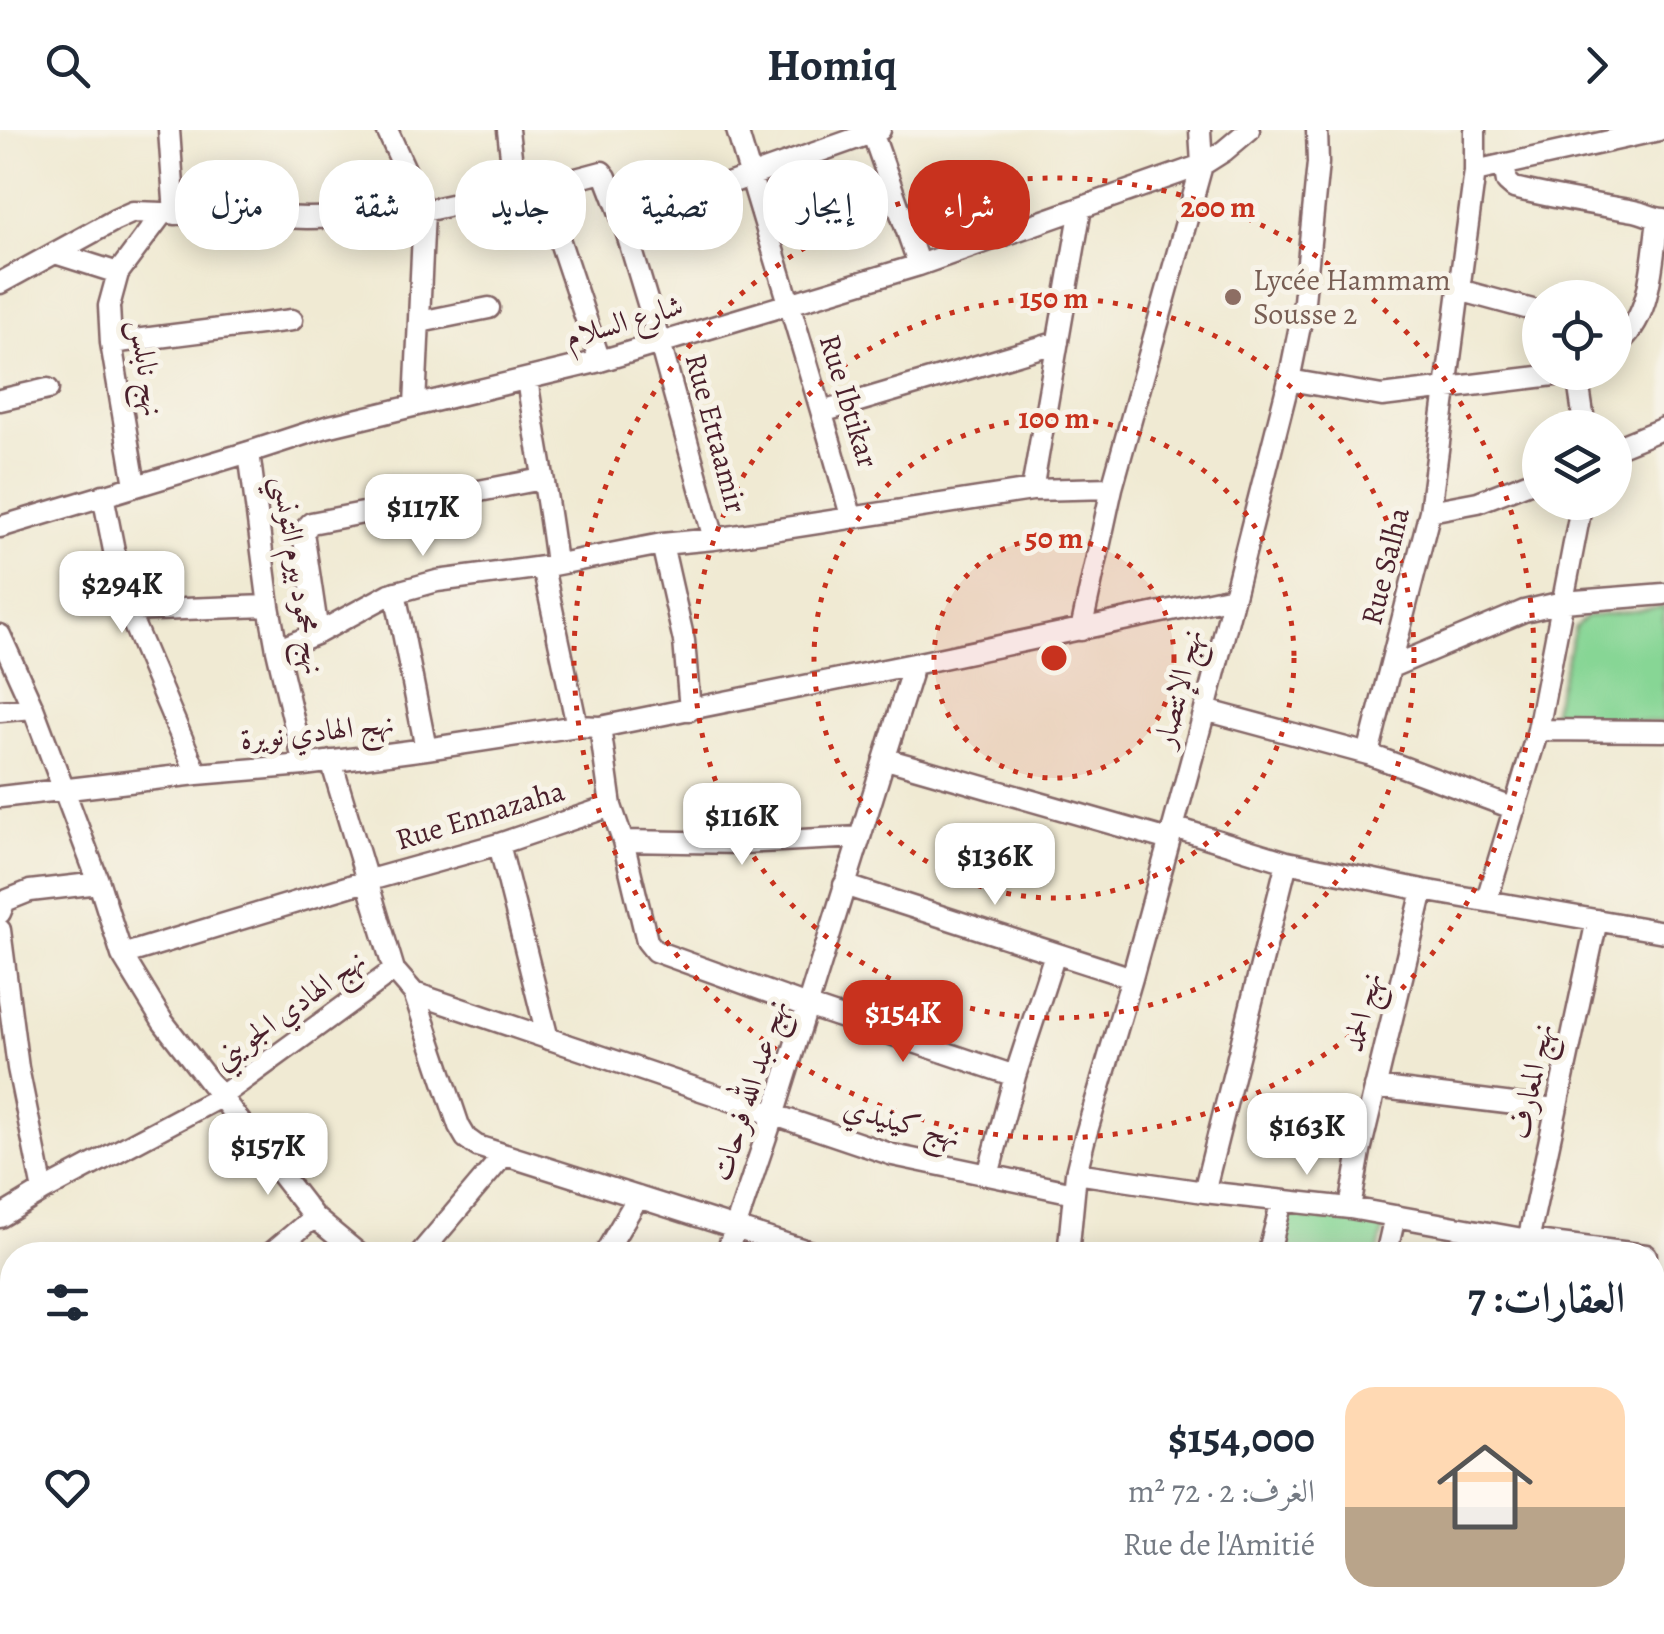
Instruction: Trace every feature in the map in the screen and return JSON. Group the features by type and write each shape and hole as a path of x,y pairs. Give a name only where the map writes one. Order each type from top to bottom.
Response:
{"street":[{"path":"168,214 169,130"},
{"path":"387,130 401,160"},
{"path":"508,130 511,160"},
{"name":"Rue Ibtikar","path":"737,130 851,516"},
{"path":"1082,630 1112,488 1202,165 1200,130"},
{"name":"شارع السلام","path":"0,527 326,427 600,361 919,265 1202,165 1249,130"},
{"name":"نهج الإنتصار","path":"1069,1242 1075,1183 1289,380 1303,312 1318,163 1317,130"},
{"name":"Rue Salha","path":"1368,754 1430,511 1475,171 1476,130"},
{"path":"1475,171 1659,130"},
{"path":"743,178 875,131 919,265"},
{"path":"1504,164 1507,182 1514,188 1639,212 1661,220 1655,300 1632,327"},
{"path":"1032,490 1081,208"},
{"path":"0,283 133,212 319,218"},
{"name":"نهج نابلس","path":"135,485 111,343 109,306 118,273 168,214"},
{"path":"415,406 423,250"},
{"path":"563,250 600,361"},
{"name":"Rue Ettaamir","path":"632,250 714,538"},
{"path":"55,253 118,273"},
{"path":"1459,290 1522,307"},
{"path":"420,322 488,308"},
{"path":"111,343 292,320"},
{"path":"822,412 1058,342"},
{"path":"1289,380 1382,396 1522,378"},
{"path":"527,379 550,515 549,566 577,726"},
{"path":"0,400 48,390"},
{"path":"1632,441 1664,428"},
{"name":"نهج محمود بيرم التونسي","path":"249,452 269,606 304,765"},
{"path":"318,632 303,532 311,523 542,479"},
{"path":"1430,511 1478,502 1522,485"},
{"path":"277,650 395,592 452,578 1032,490 1112,488"},
{"path":"103,494 125,606 197,774"},
{"path":"1487,900 1538,730 1579,520"},
{"path":"662,544 684,640 690,710"},
{"path":"395,592 426,750"},
{"path":"1392,667 1524,611 1564,602 1664,594"},
{"path":"1016,1076 655,952 647,940 624,841 611,806 600,726 1233,597"},
{"path":"128,612 269,606"},
{"path":"0,635 33,708 122,955 163,1022 220,1097 314,1217 344,1242"},
{"name":"نهج عبد الله فرحات","path":"731,1242 914,664"},
{"path":"0,711 33,708"},
{"path":"1204,710 1368,754 1515,809"},
{"name":"نهج الهادي نويرة","path":"0,798 304,765 577,726 600,726"},
{"path":"1538,730 1664,731"},
{"path":"886,759 1287,862 1664,932"},
{"path":"331,761 394,970 414,993 466,1138 503,1156 776,1242"},
{"name":"Rue Ennazaha","path":"122,955 499,844 611,806"},
{"path":"624,841 743,843 860,837"},
{"path":"499,844 548,1039"},
{"path":"1204,1192 1287,862"},
{"path":"0,913 4,902 30,891 99,883"},
{"path":"844,885 1132,978"},
{"name":"نهج الحمد","path":"1350,1208 1360,1150 1423,890"},
{"name":"نهج المعارف","path":"1527,1242 1596,920"},
{"path":"0,930 18,1068 44,1191"},
{"path":"988,1175 1054,954"},
{"name":"نهج الهادي الجويني","path":"0,1217 220,1097 394,970"},
{"name":"نهج كينيدي","path":"414,993 893,1155 988,1175 1350,1208 1505,1242"},
{"path":"1375,1087 1555,1109"},
{"path":"430,1242 503,1156"},
{"path":"612,1242 638,1197"},
{"path":"1271,1242 1282,1201"},
{"path":"1389,1242 1395,1216"},
{"path":"284,1242 314,1217"}],"green space":[{"path":"1664,607 1664,722 1557,722 1552,713 1575,627 1586,617"},
{"path":"1280,1208 1385,1223 1380,1242 1276,1242"}],"place":[{"name":"Lycée Hammam Sousse 2","path":"1233,297"}]}
